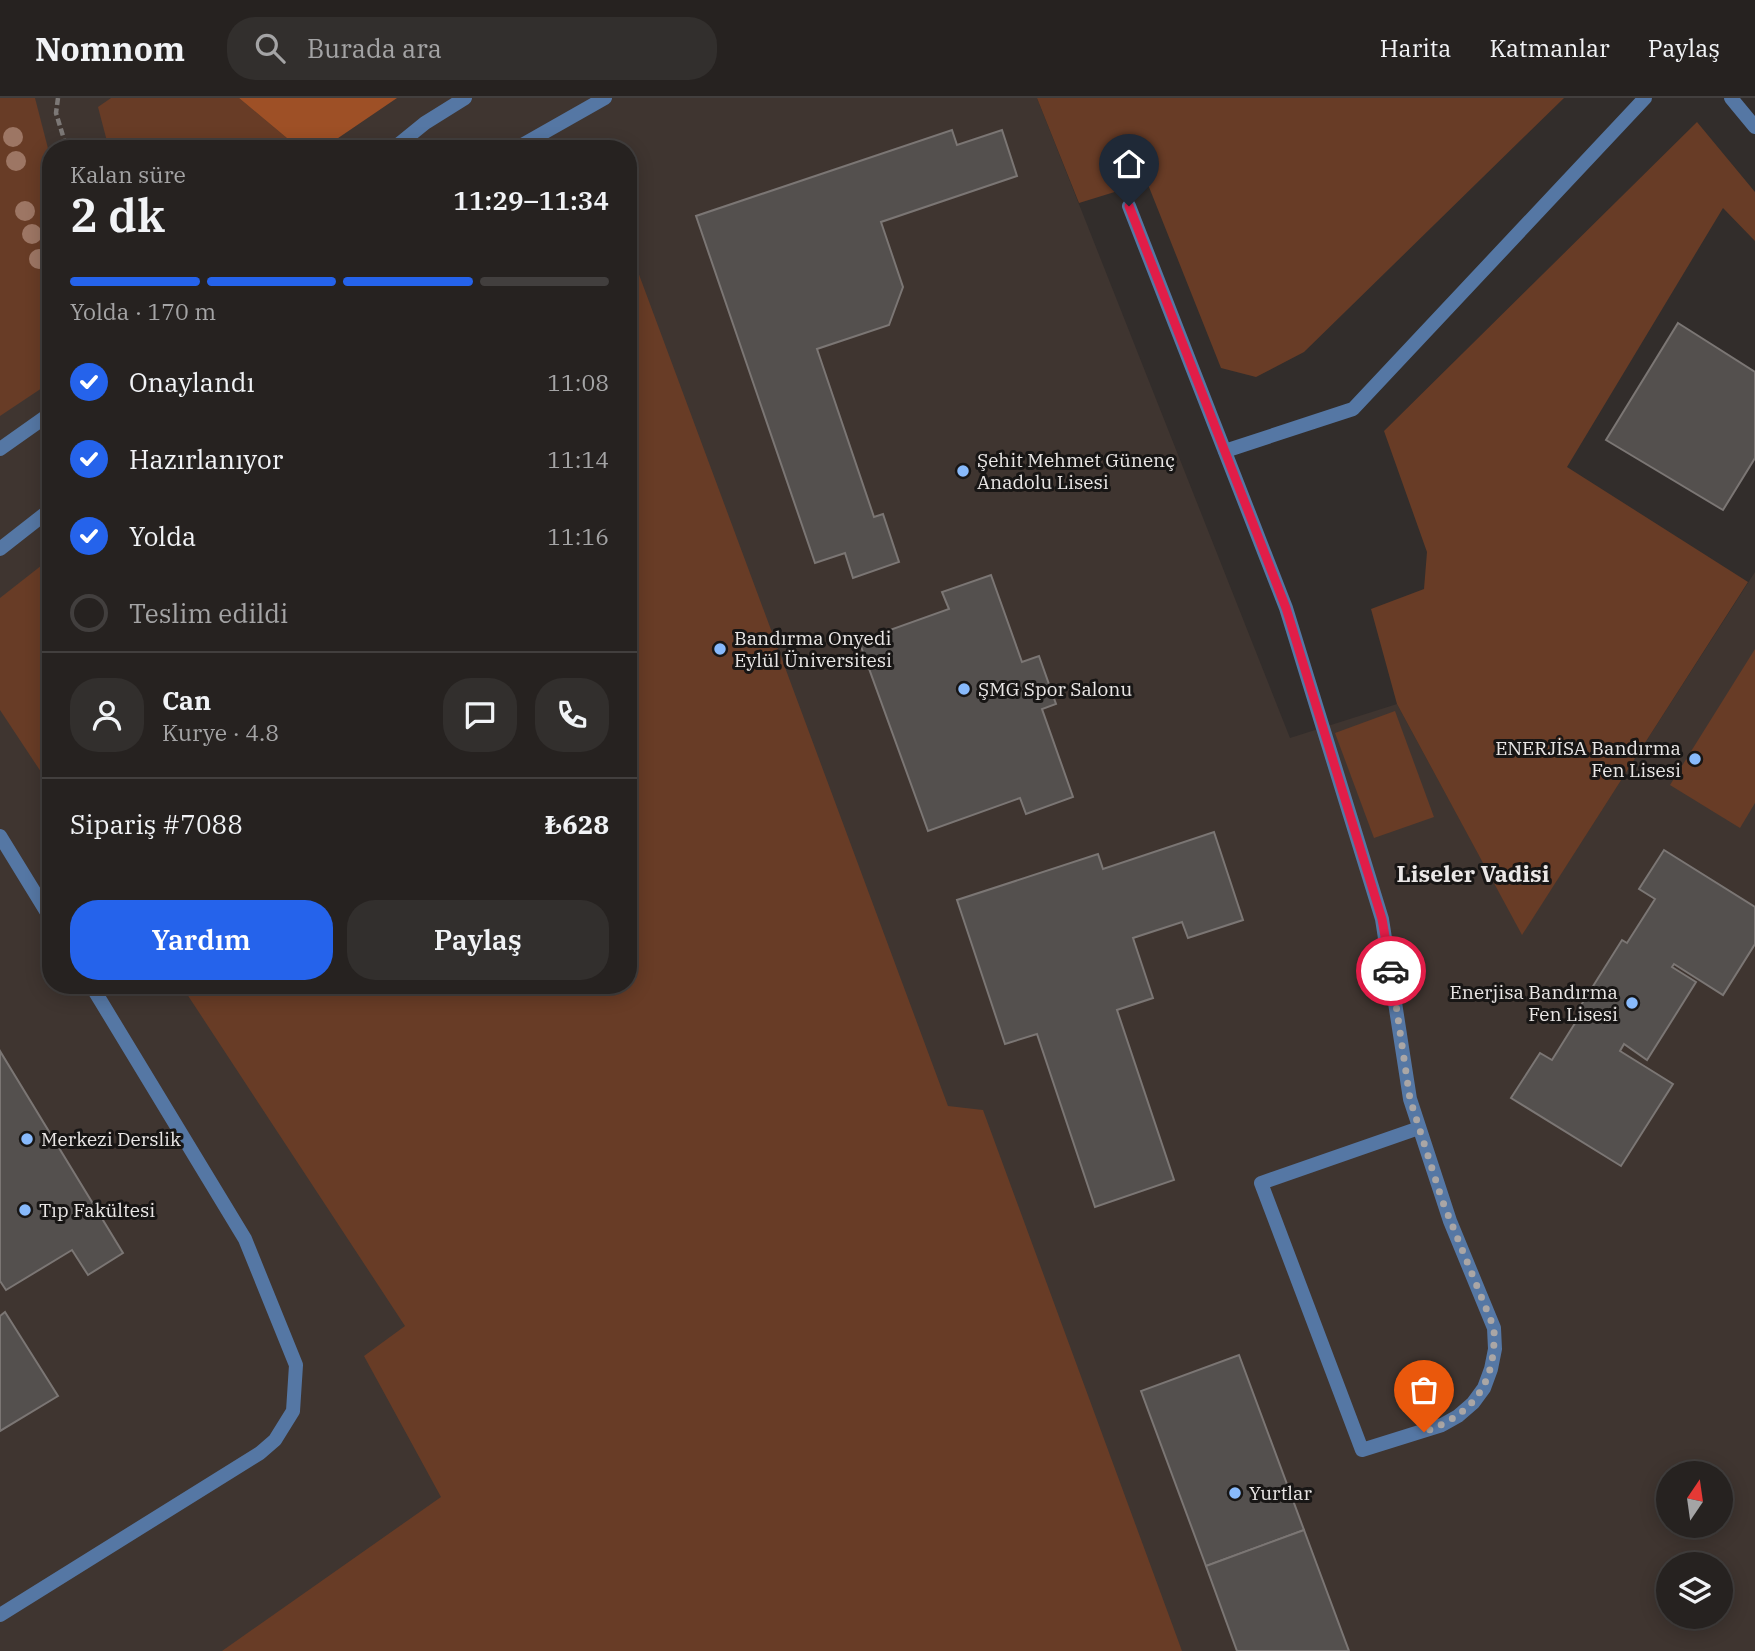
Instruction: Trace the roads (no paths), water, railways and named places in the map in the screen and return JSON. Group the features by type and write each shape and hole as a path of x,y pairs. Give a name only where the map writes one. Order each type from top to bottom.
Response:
{"street":[{"path":"405,140 465,98"},
{"path":"532,140 605,98"},
{"path":"1225,451 1353,409 1645,98"},
{"path":"1731,98 1755,127"},
{"path":"1129,206 1286,608 1382,919 1410,1099 1450,1220 1494,1328 1495,1349 1491,1369 1484,1388 1473,1403 1442,1425 1362,1450 1261,1183 1419,1128"},
{"path":"0,449 42,419"},
{"path":"0,549 42,516"},
{"path":"0,836 42,904"},
{"path":"0,1615 260,1453 275,1440 293,1411 296,1365 245,1239 96,994"}],"place":[{"name":"Şehit Mehmet Günenç Anadolu Lisesi","path":"963,471"},
{"name":"Bandırma Onyedi Eylül Üniversitesi","path":"720,649"},
{"name":"ŞMG Spor Salonu","path":"964,689"},
{"name":"ENERJİSA Bandırma Fen Lisesi","path":"1695,759"},
{"name":"Enerjisa Bandırma Fen Lisesi","path":"1632,1003"},
{"name":"Merkezi Derslik","path":"27,1139"},
{"name":"Tıp Fakültesi","path":"25,1210"},
{"name":"Yurtlar","path":"1235,1493"}],"district":[{"name":"Liseler Vadisi","path":"1473,874"}]}
